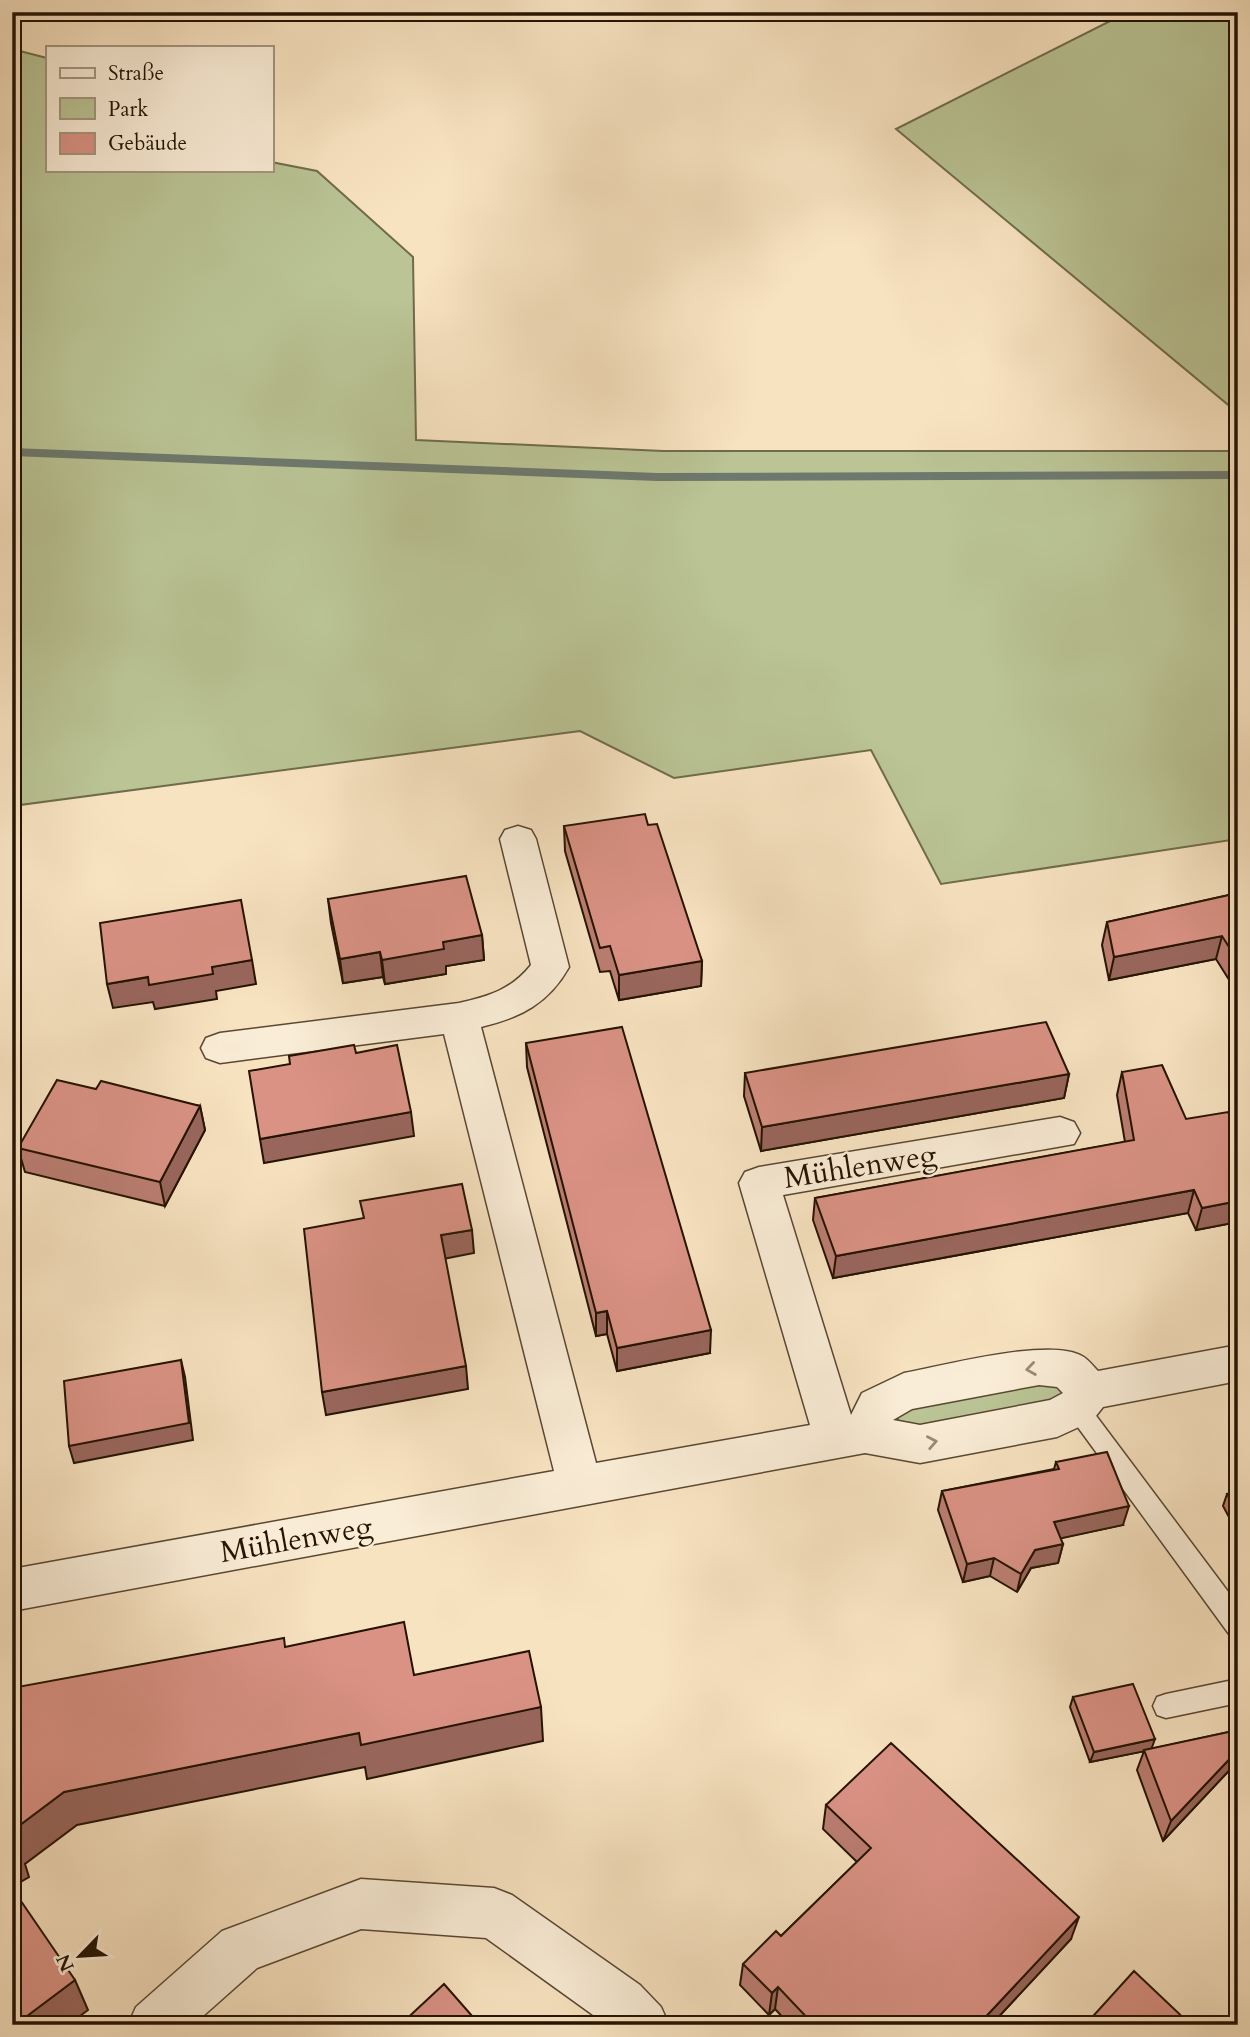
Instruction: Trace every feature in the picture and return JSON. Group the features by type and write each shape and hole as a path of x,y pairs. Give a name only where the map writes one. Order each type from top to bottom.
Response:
{"street":[{"path":"220,1048 459,1018 511,1005 533,990 550,967 518,839"},
{"path":"459,1018 580,1488"},
{"name":"Mühlenweg","path":"851,1437 759,1183 1060,1133"},
{"name":"Mühlenweg","path":"12,1590 851,1437 920,1444 1057,1418 1083,1399 1238,1363"},
{"path":"154,2025 240,1949 361,1904 494,1913 622,2003 643,2025"}],"lane":[{"path":"1083,1399 1238,1626"},
{"path":"1166,1706 1238,1691"}],"green space":[{"path":"1128,12 1238,12 1238,413 896,129"},
{"path":"12,49 46,58 46,172 273,172 273,162 317,171 413,257 416,440 663,451 1238,451 1238,839 941,884 871,750 674,778 580,731 12,806"},
{"path":"1054,1381 1066,1392 1046,1403 923,1430 899,1422 894,1409"}],"building":[{"path":"645,814 648,825 657,824 702,961 619,975 610,946 600,948 564,826"},
{"path":"466,876 482,935 443,942 444,949 382,960 380,952 340,959 328,899"},
{"path":"1238,893 1238,961 1222,936 1114,957 1107,922"},
{"path":"241,900 252,960 212,967 213,974 149,985 148,977 107,984 100,923"},
{"path":"1046,1022 1069,1074 762,1127 745,1073"},
{"path":"622,1027 711,1330 617,1348 607,1311 596,1313 526,1043"},
{"path":"354,1045 356,1053 397,1045 411,1112 260,1139 249,1071 290,1064 289,1056"},
{"path":"1162,1065 1186,1119 1228,1112 1238,1132 1238,1201 1202,1208 1194,1190 836,1256 815,1198 1134,1140 1122,1072"},
{"path":"57,1080 96,1089 101,1081 200,1106 160,1182 18,1148"},
{"path":"462,1184 472,1230 441,1235 466,1366 322,1392 304,1229 364,1218 360,1201"},
{"path":"181,1360 189,1423 69,1446 64,1381"},
{"path":"1107,1452 1129,1506 1054,1522 1063,1544 1035,1550 1021,1574 994,1558 967,1564 942,1491 1059,1469 1056,1462"},
{"path":"1238,1491 1238,1515 1227,1494"},
{"path":"404,1622 414,1675 529,1651 541,1707 361,1745 359,1733 64,1792 12,1831 12,1688 284,1638 285,1647"},
{"path":"1133,1684 1155,1739 1094,1752 1073,1697"},
{"path":"1238,1730 1238,1750 1171,1821 1144,1750"},
{"path":"891,1743 1079,1917 978,2025 814,2025 778,1987 772,1993 743,1964 776,1931 781,1936 871,1848 826,1805"},
{"path":"12,1888 75,1980 15,2025 12,2025"},
{"path":"1134,1971 1191,2025 1085,2025"},
{"path":"444,1984 480,2025 400,2025"}],"waterway":[{"path":"12,452 657,477 1238,475"}]}
